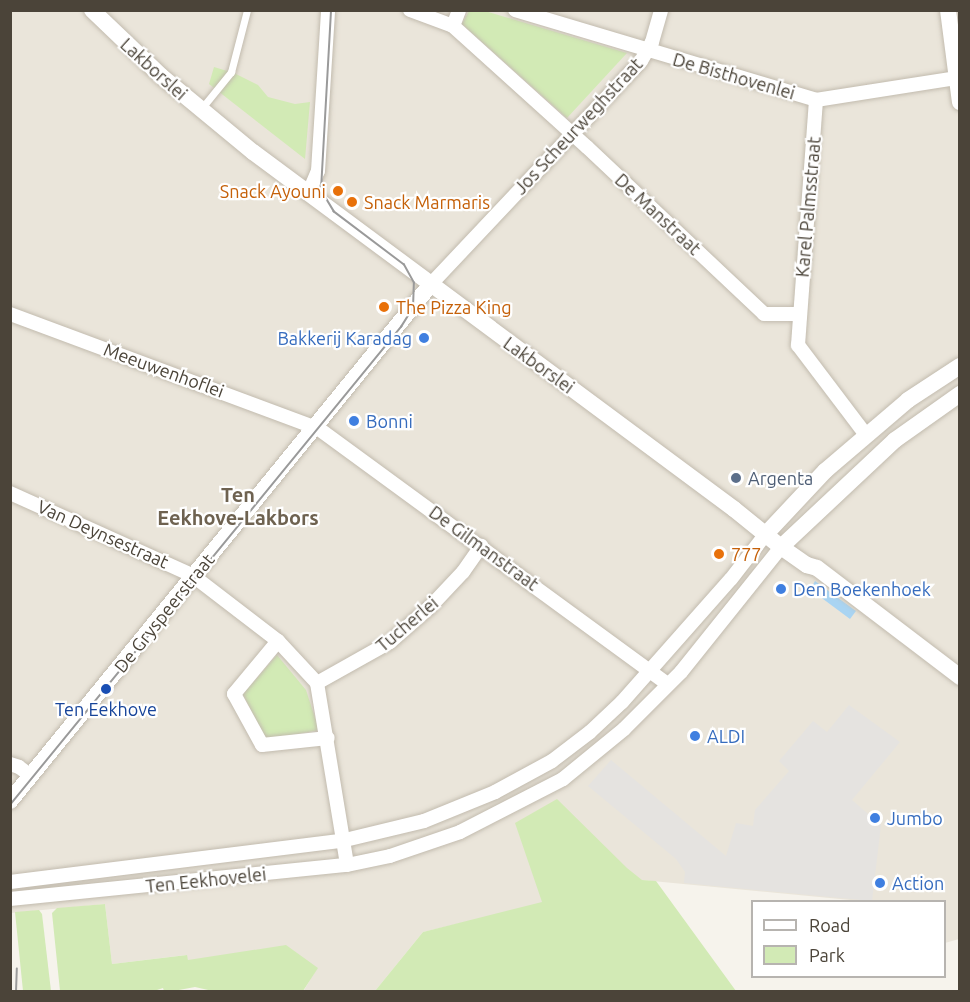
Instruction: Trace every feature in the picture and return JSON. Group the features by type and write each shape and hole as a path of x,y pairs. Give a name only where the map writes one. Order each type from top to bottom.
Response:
{"street":[{"name":"Lakborslei","path":"92,10 200,110 431,285 785,544"},
{"path":"309,192 318,171 328,10"},
{"name":"De Manstraat","path":"410,10 453,26 572,133 764,314 799,314"},
{"path":"453,26 459,10"},
{"name":"De Bisthovenlei","path":"515,10 816,100 957,78"},
{"name":"Jos Scheurweghstraat","path":"431,285 641,61 652,42 661,10"},
{"path":"948,10 960,102"},
{"name":"Karel Palmsstraat","path":"799,314 816,100"},
{"name":"De Gryspeerstraat","path":"10,801 431,285"},
{"name":"Meeuwenhoflei","path":"10,314 316,428"},
{"path":"799,314 798,345 866,435"},
{"path":"768,531 799,498 866,435 908,400 960,366"},
{"path":"960,394 895,440 816,512 785,544 807,565 817,568 960,677"},
{"name":"De Gilmanstraat","path":"316,428 650,671"},
{"name":"Van Deynsestraat","path":"10,493 194,576 278,641 317,683"},
{"path":"799,498 804,507 816,512"},
{"name":"Ten Eekhovelei","path":"10,882 341,841 424,821 495,792 547,763 590,732 650,671 731,579 768,531"},
{"name":"Ten Eekhovelei","path":"10,899 347,865 390,856 460,832 558,782 624,729 681,672 785,544"},
{"name":"Tucherlei","path":"317,683 390,642 430,607 481,546"},
{"path":"731,579 742,580 747,592"},
{"path":"278,641 234,694 262,746 328,738"},
{"path":"650,671 668,684"},
{"path":"317,683 328,738 341,841 347,865"},
{"path":"547,763 558,782"},
{"path":"10,764 20,766 31,776"},
{"path":"63,875 66,894"}],"lane":[{"path":"200,110 231,72 247,10"}],"shaded area":[{"path":"11,11 959,11 959,939 946,943 946,900 851,900 642,880 423,932 375,991 303,992 317,968 188,960 186,955 112,964 105,904 11,913"},
{"path":"849,705 900,742 852,800 881,825 872,900 684,883 685,872 676,859 588,786 611,760 726,856 736,823 753,826 755,810 789,771 779,761 813,721 827,732"}],"green space":[{"path":"469,11 485,11 627,53 567,118 462,24"},
{"path":"214,67 234,73 258,85 268,97 295,104 310,102 305,159 209,84"},
{"path":"277,655 306,690 319,730 266,740 243,694"},
{"path":"557,799 627,868 642,880 656,881 736,991 375,991 423,932 542,902 515,823"},
{"path":"105,904 112,964 187,955 188,960 286,945 318,968 303,991 217,992 195,987 168,992 163,988 151,992 60,991 52,913 57,908"},
{"path":"39,910 42,914 51,991 23,991 15,912"}],"water":[{"path":"815,581 856,611 850,619 815,593 811,588"}],"tram line":[{"path":"10,805 401,327 413,308 414,283 404,265 334,212 321,190 331,10"},
{"path":"16,992 17,969"}],"place":[{"name":"Snack Ayouni","path":"338,191"},
{"name":"Snack Marmaris","path":"352,202"},
{"name":"The Pizza King","path":"384,307"},
{"name":"Bakkerij Karadag","path":"424,338"},
{"name":"Bonni","path":"354,421"},
{"name":"Argenta","path":"736,478"},
{"name":"777","path":"719,554"},
{"name":"Den Boekenhoek","path":"781,589"},
{"name":"Ten Eekhove","path":"106,689"},
{"name":"ALDI","path":"695,736"},
{"name":"Jumbo","path":"875,818"},
{"name":"Action","path":"880,883"}],"district":[{"name":"Ten Eekhove-Lakbors","path":"238,506"}]}
